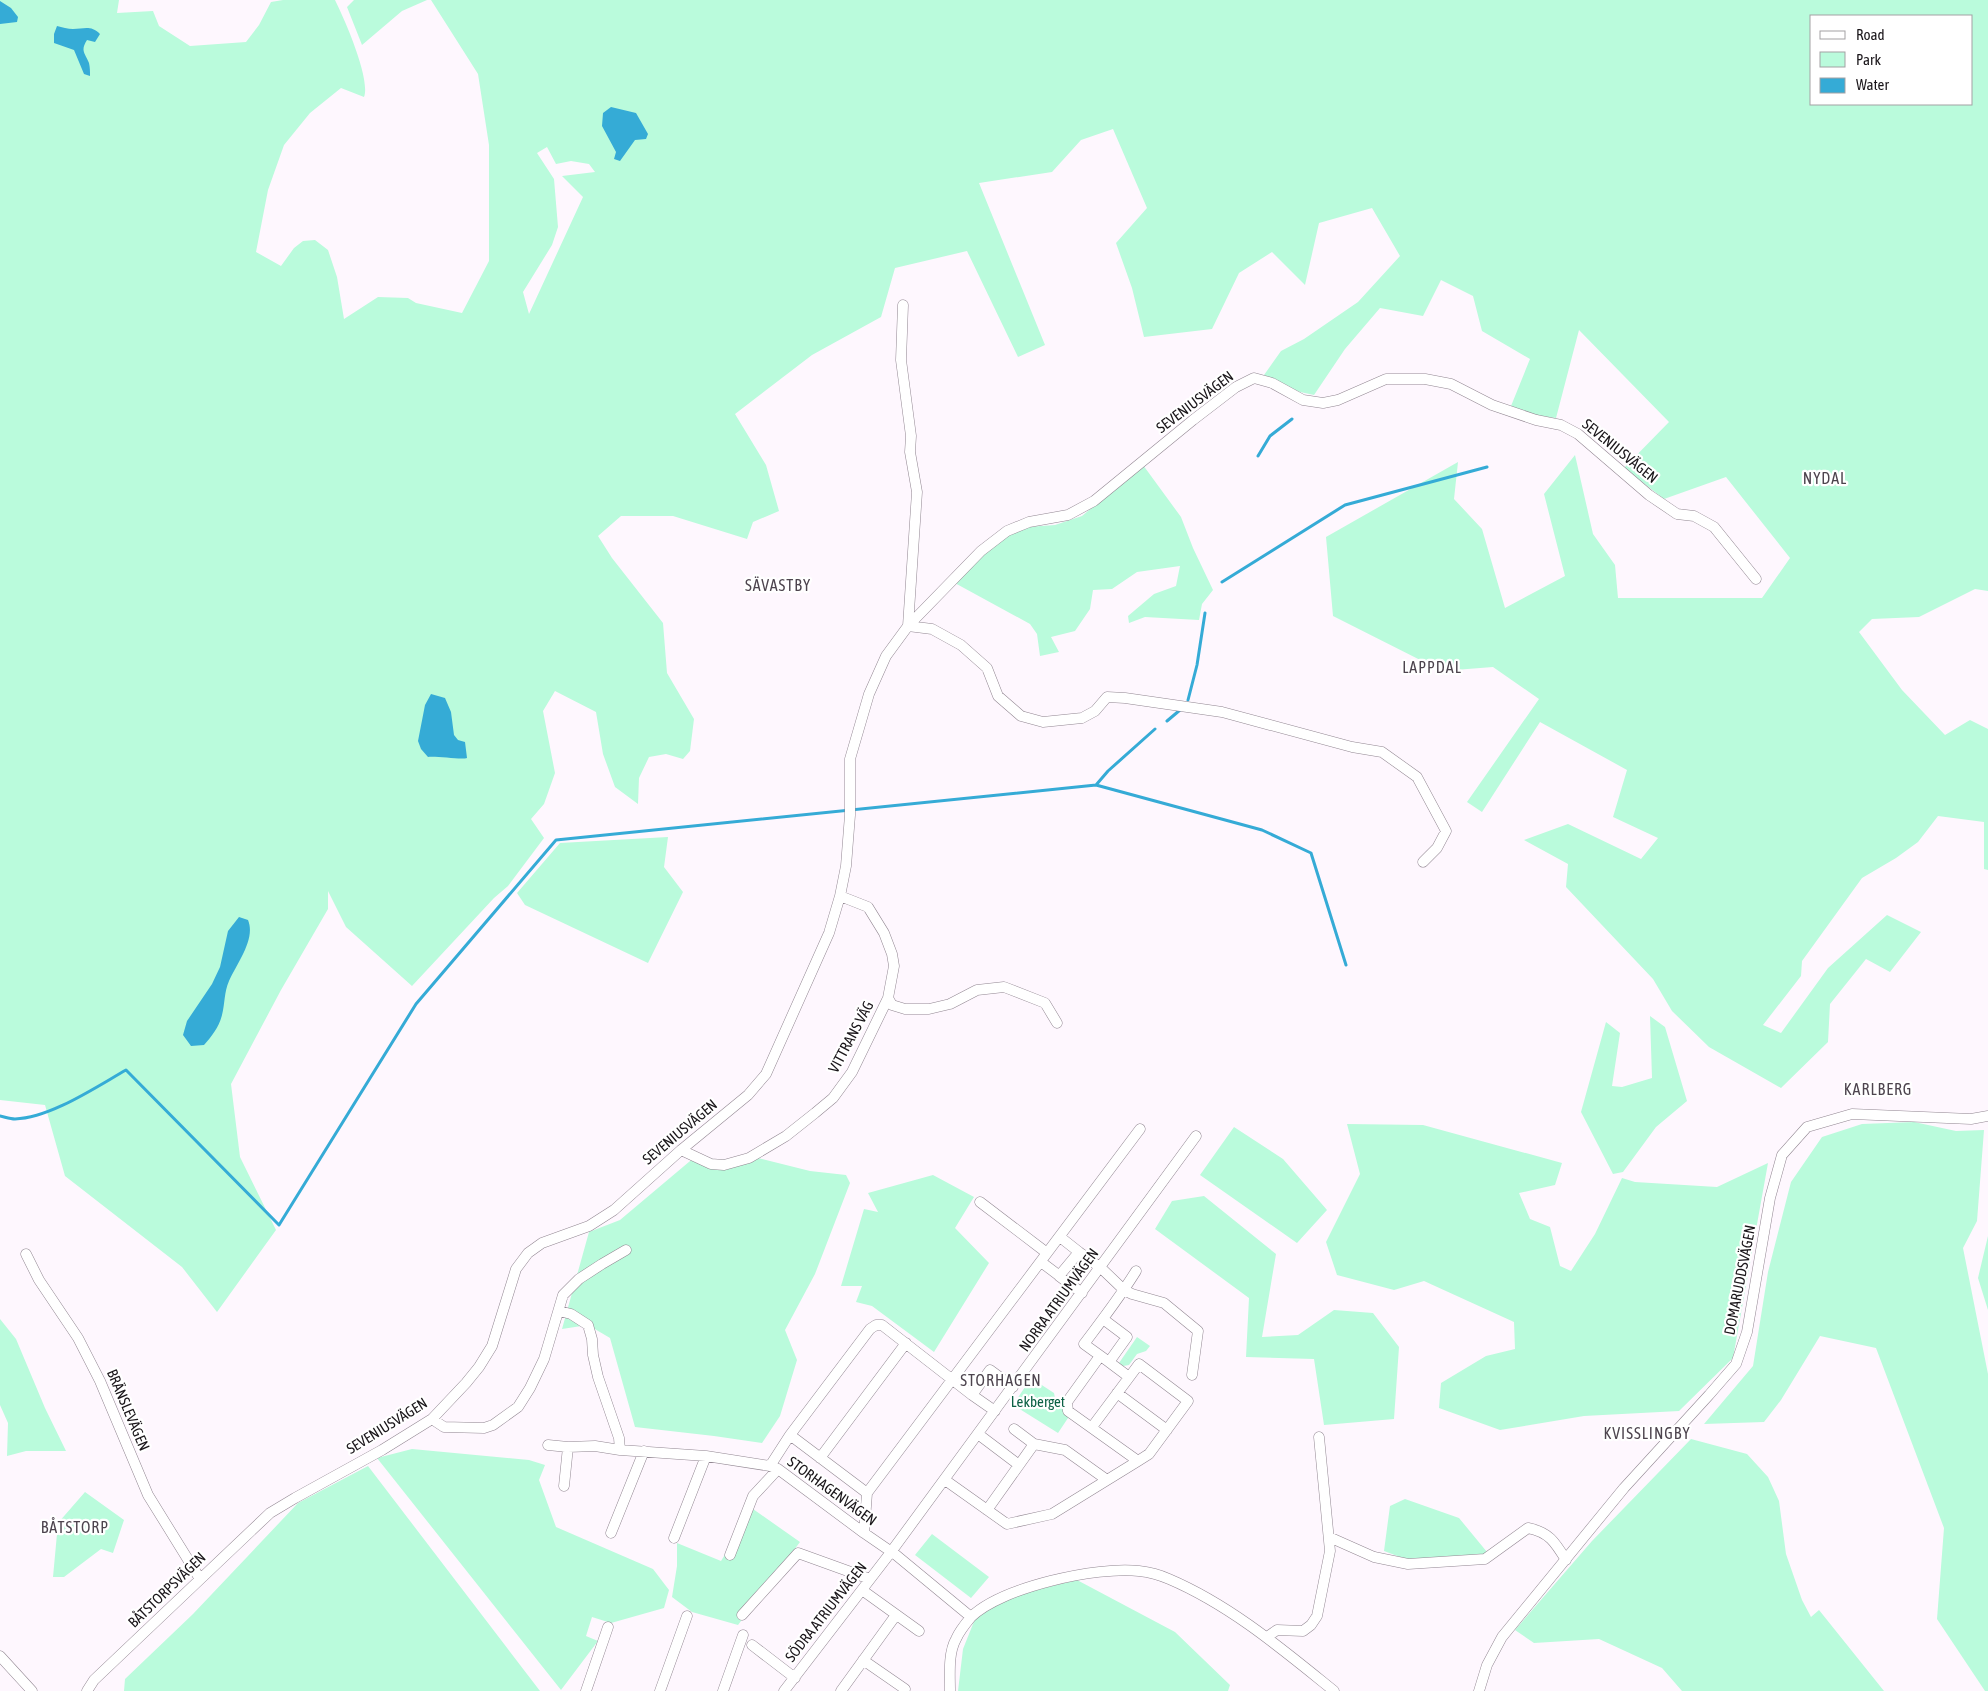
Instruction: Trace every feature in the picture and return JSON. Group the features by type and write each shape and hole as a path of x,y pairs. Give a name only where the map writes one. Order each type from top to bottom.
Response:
{"street":[{"path":"903,305 901,360 911,436 910,452 917,492 908,626 932,629 961,645 987,668 998,696 1020,716 1043,722 1082,718 1095,712 1107,698 1125,698 1222,712 1352,747 1382,752 1417,777 1446,830 1437,848 1424,862"},
{"name":"SEVENIUSVÄGEN","path":"270,1513 382,1450 432,1419 475,1372 492,1346 516,1269 528,1253 542,1243 589,1226 614,1210 681,1150 748,1095 766,1074 829,933 840,896 846,866 850,815 850,759 867,699 886,656 908,626 981,550 1007,531 1029,522 1068,515 1094,501 1236,387 1254,378 1272,383 1303,400 1323,403 1338,400 1386,379 1425,379 1451,384 1492,405 1536,420 1561,425 1578,434 1649,496 1678,514 1694,516 1714,527 1756,579"},
{"name":"VITTRANS VÄG","path":"681,1150 711,1164 724,1165 749,1158 786,1136 833,1098 852,1072 888,998 894,966 892,954 884,933 868,907 840,896"},
{"path":"888,998 892,1005 899,1007 928,1009 950,1004 977,990 1004,987 1046,1003 1057,1023"},
{"name":"DOMARUDDSVÄGEN","path":"1479,1691 1487,1665 1502,1637 1624,1488 1710,1396 1736,1364 1747,1332 1770,1198 1782,1155 1807,1127 1852,1114 1971,1120 1988,1116"},
{"path":"864,1534 867,1493 1140,1129"},
{"name":"NORRA ATRIUMVÄGEN","path":"891,1552 1196,1136"},
{"path":"980,1202 1044,1257 1061,1277 1082,1293"},
{"path":"1060,1237 1101,1268 1124,1290 1164,1303 1198,1331 1192,1375"},
{"path":"432,1419 444,1426 484,1428 493,1425 518,1407 530,1388 544,1359 563,1295 579,1279 626,1250"},
{"path":"1061,1277 1059,1276 1079,1252"},
{"name":"BRÄNSLEVÄGEN","path":"26,1254 39,1280 78,1338 100,1381 148,1495 200,1579"},
{"path":"1129,1377 1084,1344 1136,1271"},
{"path":"558,1312 571,1314 588,1325 592,1338 593,1356 620,1450"},
{"path":"1103,1319 1127,1337 1104,1359 1067,1402 1068,1411 1138,1462"},
{"path":"730,1556 753,1496 774,1467 790,1435 870,1329 876,1325 882,1325 995,1411"},
{"path":"820,1458 906,1343"},
{"path":"944,1480 1007,1524 1052,1514 1149,1454 1188,1401 1139,1364 1092,1427"},
{"path":"972,1395 990,1370 1013,1387"},
{"path":"1117,1393 1167,1430"},
{"path":"1014,1429 1034,1444 1065,1450 1107,1480"},
{"path":"978,1434 1019,1464"},
{"path":"790,1435 867,1493"},
{"path":"1267,1637 1278,1630 1303,1631 1311,1625 1317,1616 1330,1552 1319,1437"},
{"path":"986,1510 1034,1444"},
{"name":"STORHAGENVÄGEN","path":"548,1445 568,1447 595,1446 620,1450 706,1456 774,1467 891,1552 971,1617"},
{"path":"564,1486 568,1447"},
{"path":"611,1533 644,1451"},
{"path":"674,1538 706,1456"},
{"name":"BÅTSTORPSVÄGEN","path":"87,1691 94,1680 270,1513"},
{"path":"1329,1537 1374,1557 1408,1564 1485,1559 1528,1528 1537,1529 1552,1538 1566,1560"},
{"name":"SÖDRA ATRIUMVÄGEN","path":"784,1691 891,1552"},
{"path":"742,1615 798,1553 870,1579"},
{"path":"950,1691 951,1658 955,1640 971,1617 993,1602 1021,1589 1107,1571 1140,1571 1167,1578 1255,1628 1334,1691"},
{"path":"862,1590 918,1631"},
{"path":"841,1691 896,1615"},
{"path":"660,1691 687,1616"},
{"path":"586,1691 608,1627"},
{"path":"723,1691 743,1635"},
{"path":"752,1645 795,1678"},
{"path":"0,1656 32,1691"},
{"path":"864,1660 904,1689"}],"green space":[{"path":"0,0 119,0 117,13 153,11 159,26 190,46 246,42 259,25 271,2 283,0 335,0 360,63 364,77 364,97 341,88 310,113 284,145 268,190 256,252 281,266 294,248 303,241 315,240 328,250 337,277 344,319 378,297 408,298 416,303 462,313 489,261 489,145 478,74 431,0 1988,0 1988,591 1975,589 1919,617 1872,619 1859,632 1902,690 1945,735 1970,720 1988,729 1988,870 1984,869 1984,822 1938,816 1918,842 1896,858 1862,878 1802,961 1801,976 1763,1025 1781,1033 1828,968 1887,915 1921,932 1890,972 1866,959 1830,1004 1828,1042 1781,1088 1709,1047 1672,1011 1653,979 1566,887 1568,864 1524,840 1568,824 1641,859 1658,838 1613,817 1627,770 1540,722 1482,812 1467,802 1539,699 1493,667 1442,671 1333,616 1326,537 1458,462 1454,499 1482,529 1505,608 1565,576 1544,494 1575,455 1593,534 1615,565 1618,598 1762,598 1790,558 1726,477 1664,499 1624,468 1669,422 1579,330 1556,418 1534,415 1511,406 1530,359 1482,331 1473,296 1441,280 1423,316 1380,308 1345,349 1314,395 1291,390 1264,375 1281,351 1304,339 1358,302 1400,256 1372,208 1319,223 1305,285 1272,252 1239,273 1212,329 1144,337 1132,288 1116,243 1147,208 1113,129 1081,140 1052,172 979,183 1045,345 1018,357 967,251 895,268 881,317 812,355 735,414 766,465 779,511 753,522 747,539 673,516 621,516 598,536 612,558 663,623 667,673 694,719 690,751 683,759 666,754 649,757 639,778 638,804 615,787 603,754 596,712 555,691 543,711 555,773 544,804 531,819 544,838 508,886 494,898 412,986 346,927 328,891 328,909 281,990 231,1084 240,1157 276,1230 217,1312 182,1267 65,1176 45,1105 0,1100","holes":["547,147 556,164 571,161 589,164 595,172 562,176 583,197 529,314 523,292 552,245 558,227 554,179 537,153"]},
{"path":"354,0 427,0 402,11 362,45 347,7"},
{"path":"1143,465 1181,517 1213,590 1202,604 1199,620 1145,617 1129,623 1128,616 1154,594 1176,586 1180,566 1137,572 1112,589 1093,590 1090,609 1075,631 1051,637 1059,652 1040,656 1037,634 1030,624 953,582 996,541 1027,527 1055,525 1082,516"},
{"path":"668,837 664,867 683,892 648,963 525,905 517,893 560,843"},
{"path":"1650,1016 1665,1027 1687,1101 1656,1127 1623,1172 1613,1174 1581,1112 1606,1022 1620,1033 1612,1086 1622,1087 1652,1078"},
{"path":"1914,1122 1956,1131 1984,1130 1977,1221 1963,1248 1988,1374 1988,1691 1985,1691 1937,1619 1944,1528 1876,1348 1820,1336 1781,1400 1764,1422 1704,1424 1753,1366 1768,1272 1791,1182 1822,1137 1862,1124"},
{"path":"1347,1124 1423,1125 1562,1163 1555,1185 1519,1193 1530,1219 1550,1227 1560,1266 1571,1271 1595,1234 1622,1178 1635,1182 1717,1187 1768,1163 1733,1358 1679,1411 1584,1416 1500,1430 1439,1408 1441,1383 1486,1356 1515,1349 1514,1322 1424,1281 1394,1290 1337,1275 1326,1242 1360,1174"},
{"path":"1234,1127 1283,1159 1327,1210 1297,1243 1200,1175"},
{"path":"696,1156 719,1160 758,1158 810,1171 846,1175 850,1183 815,1274 785,1330 797,1360 780,1416 762,1443 635,1427 610,1338 588,1325 562,1329 589,1232 620,1220"},
{"path":"933,1175 974,1197 955,1228 989,1263 934,1352 872,1306 856,1302 862,1286 841,1286 864,1209 878,1212 868,1193"},
{"path":"1204,1196 1276,1254 1262,1337 1298,1335 1334,1310 1373,1313 1399,1347 1394,1419 1324,1425 1314,1359 1246,1357 1249,1298 1155,1229 1172,1201"},
{"path":"1988,1236 1988,1310 1978,1278"},
{"path":"0,1319 16,1339 45,1408 66,1451 26,1451 7,1456 8,1423 0,1405"},
{"path":"1137,1337 1150,1346 1146,1351 1137,1354 1129,1365 1123,1366 1119,1363"},
{"name":"Lekberget","path":"1031,1378 1054,1393 1056,1403 1070,1415 1058,1433 1013,1405"},
{"path":"1691,1439 1747,1454 1768,1477 1779,1501 1786,1554 1802,1600 1811,1617 1819,1610 1884,1691 1682,1691 1662,1668 1599,1639 1534,1643 1515,1630 1592,1541"},
{"path":"412,1449 529,1460 545,1465 539,1480 556,1527 653,1569 669,1590 664,1608 611,1623 592,1617 586,1636 598,1641 561,1690 377,1458"},
{"path":"368,1466 540,1691 124,1691 125,1679 193,1614 298,1503"},
{"path":"85,1492 124,1520 113,1553 101,1549 64,1577 53,1577 58,1523"},
{"path":"1405,1499 1459,1518 1487,1552 1479,1557 1408,1560 1384,1551 1390,1506"},
{"path":"753,1509 800,1542 738,1625 692,1612 672,1597 677,1566 677,1543 721,1561"},
{"path":"932,1534 989,1577 971,1598 915,1555"},
{"path":"1077,1580 1175,1632 1230,1685 1228,1691 958,1691 963,1649 977,1614 1011,1596"}],"water":[{"path":"0,1 11,8 18,17 17,22 0,24"},
{"path":"57,26 71,29 90,28 100,34 95,42 87,40 84,47 90,76 84,74 74,50 54,43 54,34"},
{"path":"611,107 636,113 648,134 646,139 635,140 620,161 614,159 616,152 602,126 603,113"},
{"path":"431,694 445,698 451,712 454,735 458,740 465,742 467,758 428,757 421,749 418,741 425,705"},
{"path":"239,917 248,920 250,935 248,943 227,985 221,1019 215,1031 204,1045 191,1046 183,1035 187,1021 212,984 220,967 228,931"}],"waterway":[{"path":"1258,456 1270,436 1292,419"},
{"path":"1222,582 1345,505 1487,467"},
{"path":"1188,700 1197,665 1205,613"},
{"path":"1167,721 1180,710"},
{"path":"1096,785 1108,771 1155,729"},
{"path":"0,1116 15,1119 29,1117 58,1108 126,1070 279,1225 416,1004 556,840 1096,785 1262,830 1311,853 1346,965"}],"district":[{"name":"NYDAL","path":"1825,478"},
{"name":"SÄVASTBY","path":"778,585"},
{"name":"LAPPDAL","path":"1432,667"},
{"name":"KARLBERG","path":"1878,1089"},
{"name":"STORHAGEN","path":"1001,1380"},
{"name":"KVISSLINGBY","path":"1647,1433"},
{"name":"BÅTSTORP","path":"75,1527"}]}
